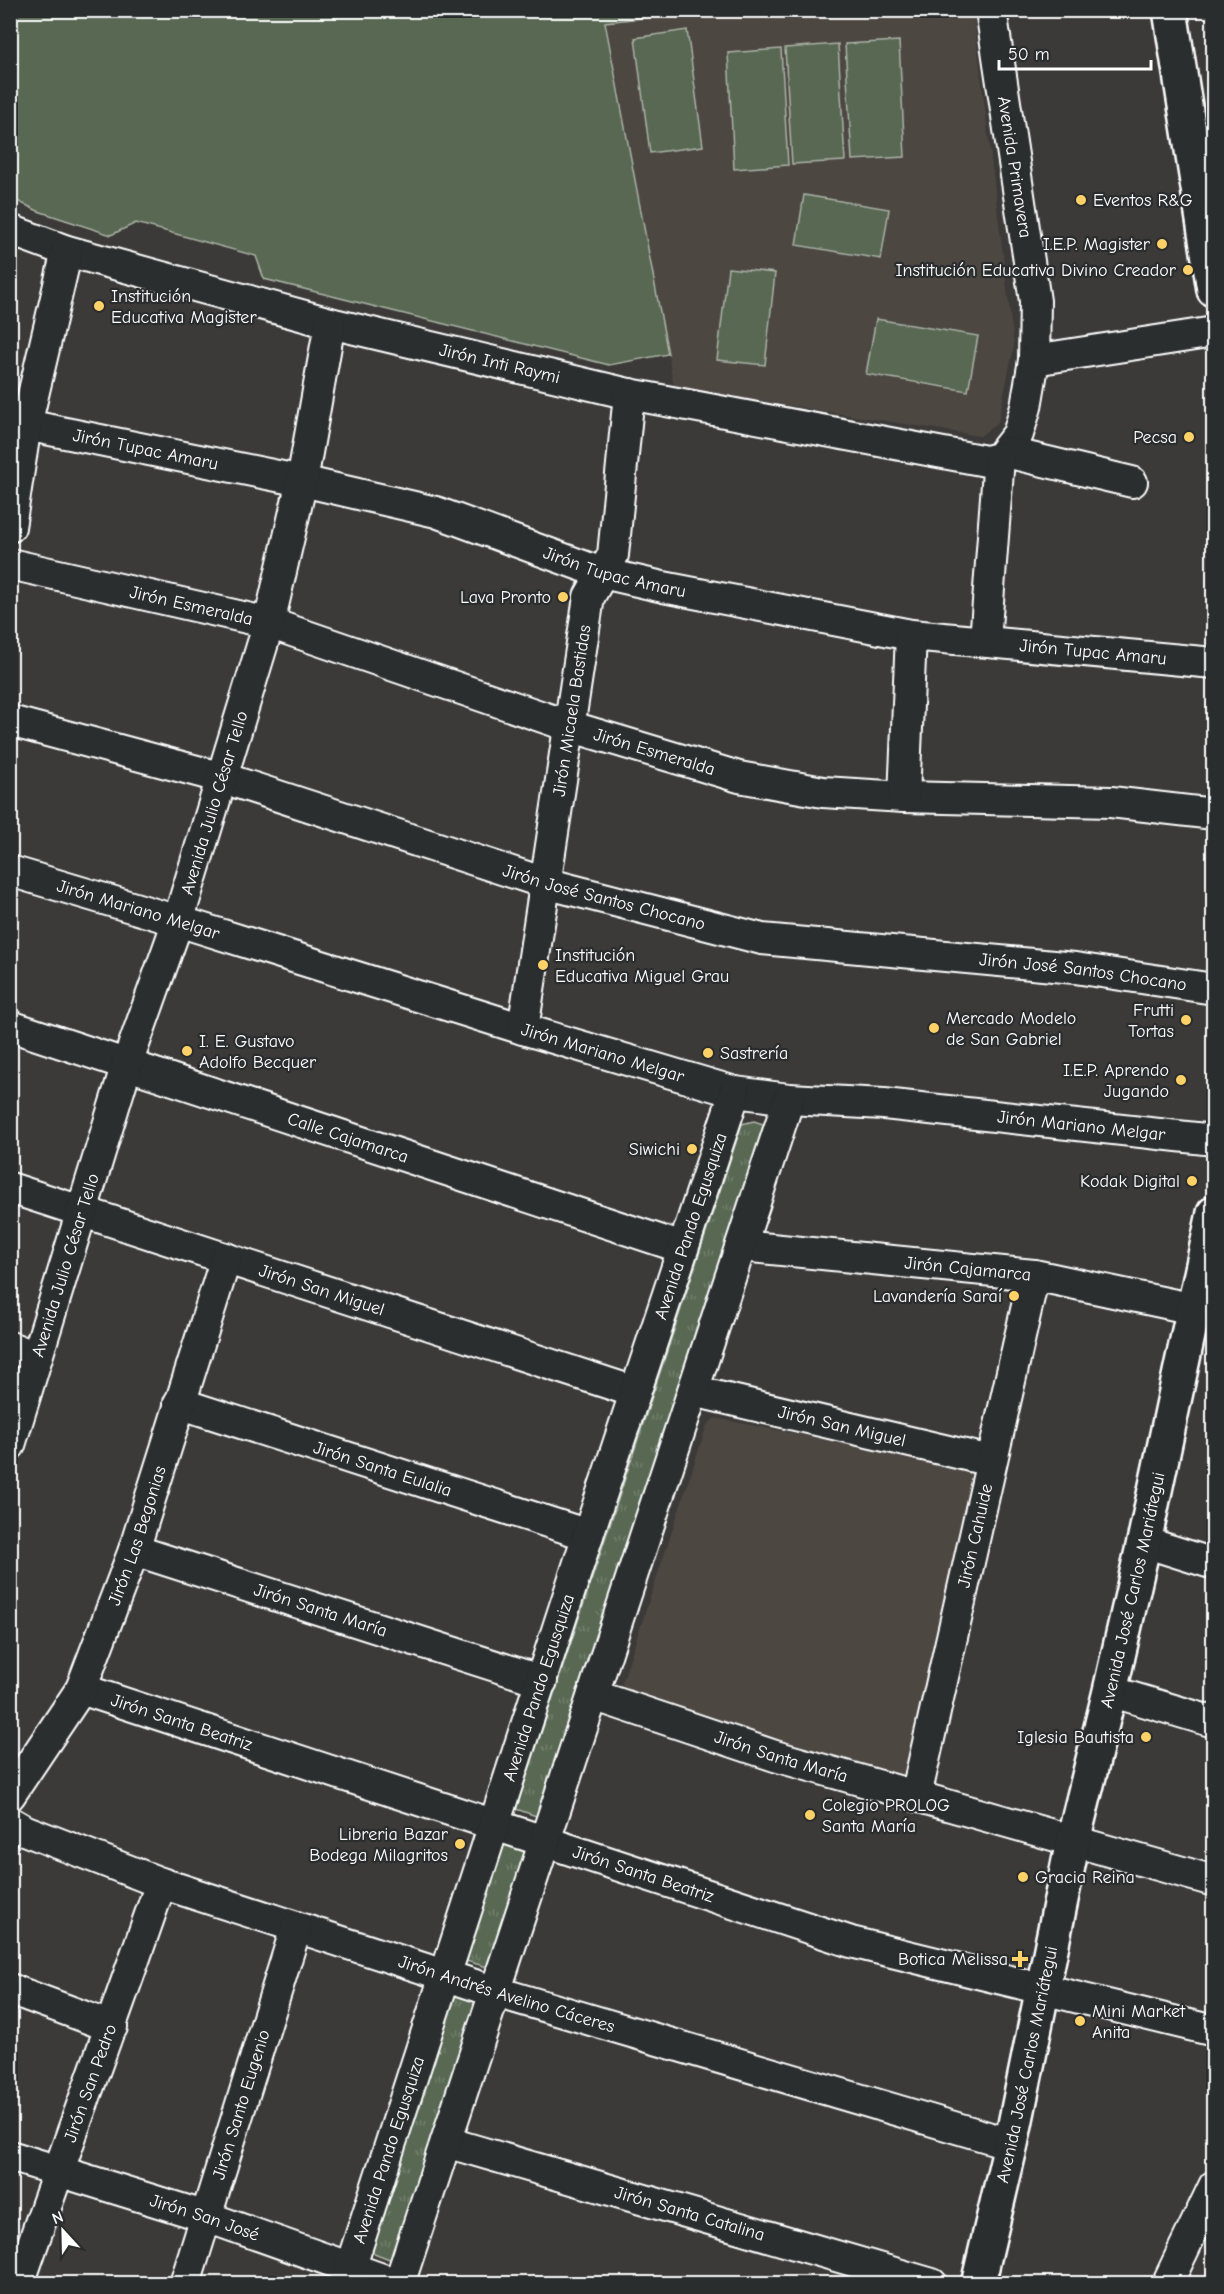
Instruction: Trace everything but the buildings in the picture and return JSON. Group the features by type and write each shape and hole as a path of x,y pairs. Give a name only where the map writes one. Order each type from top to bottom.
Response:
{"main road":[{"path":"1170,10 1214,290"},
{"name":"Avenida José Carlos Mariátegui","path":"978,2283 1011,2144 1073,1841 1110,1691 1194,1309 1211,1245 1214,1213"}],"street":[{"name":"Avenida Primavera","path":"991,10 1035,301 1034,360 1026,407 1018,434 1003,455"},
{"name":"Jirón Inti Raymi","path":"10,230 67,251 330,323 629,394 987,461 1003,455 1132,482"},
{"path":"10,527 26,425 67,251"},
{"name":"Avenida Julio César Tello","path":"10,1445 23,1352 81,1210 127,1064 178,921 269,623 302,481 330,323"},
{"path":"1034,360 1214,332"},
{"name":"Jirón Micaela Bastidas","path":"523,1029 589,597 613,555 629,394"},
{"name":"Jirón Tupac Amaru","path":"26,425 302,481 436,512 602,573 663,587 911,635 1214,663"},
{"path":"985,641 1003,455"},
{"name":"Jirón Esmeralda","path":"10,564 269,623 569,726 739,777 823,792 904,797 1111,802 1214,814"},
{"path":"904,797 911,635"},
{"name":"Jirón José Santos Chocano","path":"10,721 223,778 545,883 762,939 1075,968 1214,989"},
{"name":"Jirón Mariano Melgar","path":"10,871 735,1092 789,1099 884,1104 1214,1140"},
{"name":"Calle Cajamarca","path":"10,1026 683,1248"},
{"name":"Avenida Pando Egusquiza","path":"347,2275 735,1092"},
{"path":"398,2283 496,1992 789,1099"},
{"name":"Jirón San Miguel","path":"10,1188 635,1392"},
{"name":"Jirón Cajamarca","path":"741,1245 1034,1275 1194,1309"},
{"name":"Jirón Las Begonias","path":"10,1795 81,1689 134,1550 226,1258"},
{"name":"Jirón Cahuide","path":"916,1796 1034,1275"},
{"name":"Jirón San Miguel","path":"693,1391 992,1461"},
{"name":"Jirón Santa Eulalia","path":"179,1403 588,1535"},
{"path":"1144,1542 1214,1564"},
{"name":"Jirón Santa María","path":"134,1550 542,1681"},
{"name":"Jirón Santa Beatriz","path":"81,1689 851,1942 1214,2031"},
{"path":"1110,1691 1214,1722"},
{"name":"Jirón Santa María","path":"593,1695 775,1756 1214,1881"},
{"name":"Jirón Andrés Avelino Cáceres","path":"10,1822 24,1830 161,1883 296,1928 496,1992 1011,2144"},
{"name":"Jirón San Pedro","path":"19,2283 161,1883"},
{"name":"Jirón Santo Eugenio","path":"185,2283 296,1928"},
{"path":"10,1989 112,2026"},
{"name":"Jirón Santa Catalina","path":"446,2142 932,2283"},
{"name":"Jirón San José","path":"10,2156 207,2217 347,2275 398,2283"},
{"path":"1167,2283 1214,2186"}],"shaded area":[{"path":"715,10 973,11 1014,346 998,422 980,436 674,387 606,22"},
{"path":"715,1418 975,1469 977,1476 908,1778 901,1782 625,1690 622,1683 707,1425"}],"green space":[{"path":"11,10 705,11 605,22 668,354 609,365 264,279 256,256 136,223 111,235 38,211 11,198"},
{"path":"687,30 703,146 650,153 635,38"},
{"path":"899,41 905,157 852,160 845,44"},
{"path":"838,44 845,161 792,164 785,48"},
{"path":"781,49 788,165 734,169 728,53"},
{"path":"804,195 889,209 881,259 796,245"},
{"path":"728,268 775,273 765,365 717,360"},
{"path":"876,319 978,336 968,391 866,374"},
{"path":"754,1121 766,1125 542,1818 516,1809 742,1124"},
{"path":"505,1837 532,1846 491,1968 466,1961"},
{"path":"458,1984 485,1993 397,2262 369,2251"}],"place":[{"name":"Eventos R&G","path":"1081,200"},
{"name":"I.E.P. Magister","path":"1162,244"},
{"name":"Institución Educativa Divino Creador","path":"1188,270"},
{"name":"Institución Educativa Magister","path":"99,306"},
{"name":"Pecsa","path":"1189,437"},
{"name":"Lava Pronto","path":"563,597"},
{"name":"Institución Educativa Miguel Grau","path":"543,965"},
{"name":"Frutti Tortas","path":"1186,1020"},
{"name":"Mercado Modelo de San Gabriel","path":"934,1028"},
{"name":"I. E. Gustavo Adolfo Becquer","path":"187,1051"},
{"name":"Sastrería","path":"708,1053"},
{"name":"I.E.P. Aprendo Jugando","path":"1181,1080"},
{"name":"Siwichi","path":"692,1149"},
{"name":"Kodak Digital","path":"1192,1181"},
{"name":"Lavandería Saraí","path":"1014,1296"},
{"name":"Iglesia Bautista","path":"1146,1737"},
{"name":"Colegio PROLOG Santa María","path":"810,1815"},
{"name":"Libreria Bazar Bodega Milagritos","path":"460,1844"},
{"name":"Gracia Reina","path":"1023,1877"},
{"name":"Botica Melissa","path":"1020,1959"},
{"name":"Mini Market Anita","path":"1080,2021"}]}
